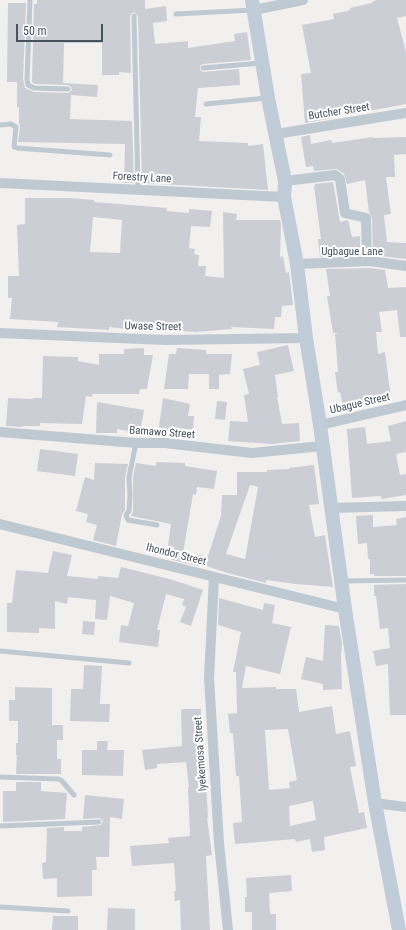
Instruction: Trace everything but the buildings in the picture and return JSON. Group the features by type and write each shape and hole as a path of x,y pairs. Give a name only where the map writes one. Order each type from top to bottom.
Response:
{"street":[{"path":"303,0 253,5 268,98 286,181 284,197 297,264 306,338 320,425 341,581 375,803 399,930"},
{"name":"Butcher Street","path":"276,134 406,113"},
{"path":"286,181 335,175 340,179 345,213 366,218 367,261"},
{"name":"Forestry Lane","path":"0,184 284,197"},
{"name":"Ugbague Lane","path":"297,264 367,261 406,266"},
{"name":"Uwase Street","path":"0,333 165,340 306,338"},
{"name":"Ubague Street","path":"320,425 406,405"},
{"name":"Bamawo Street","path":"0,432 136,443 164,443 252,453 322,446"},
{"path":"331,508 406,506"},
{"name":"Ihondor Street","path":"0,524 346,609"},
{"name":"Iyekemosa Street","path":"214,577 209,678 219,843 228,930"},
{"path":"375,803 406,807"}],"lane":[{"path":"30,0 28,85 34,88 68,89"},
{"path":"176,14 253,5"},
{"path":"134,16 138,190"},
{"path":"203,68 262,63"},
{"path":"206,104 268,98"},
{"path":"0,125 11,124 16,127 14,147 17,148 110,155"},
{"path":"136,443 130,477 129,511 126,514 128,520 157,525"},
{"path":"341,581 406,580"},
{"path":"0,651 129,663"},
{"path":"0,777 58,779 74,795"},
{"path":"0,826 99,822"},
{"path":"0,907 68,910"}]}
